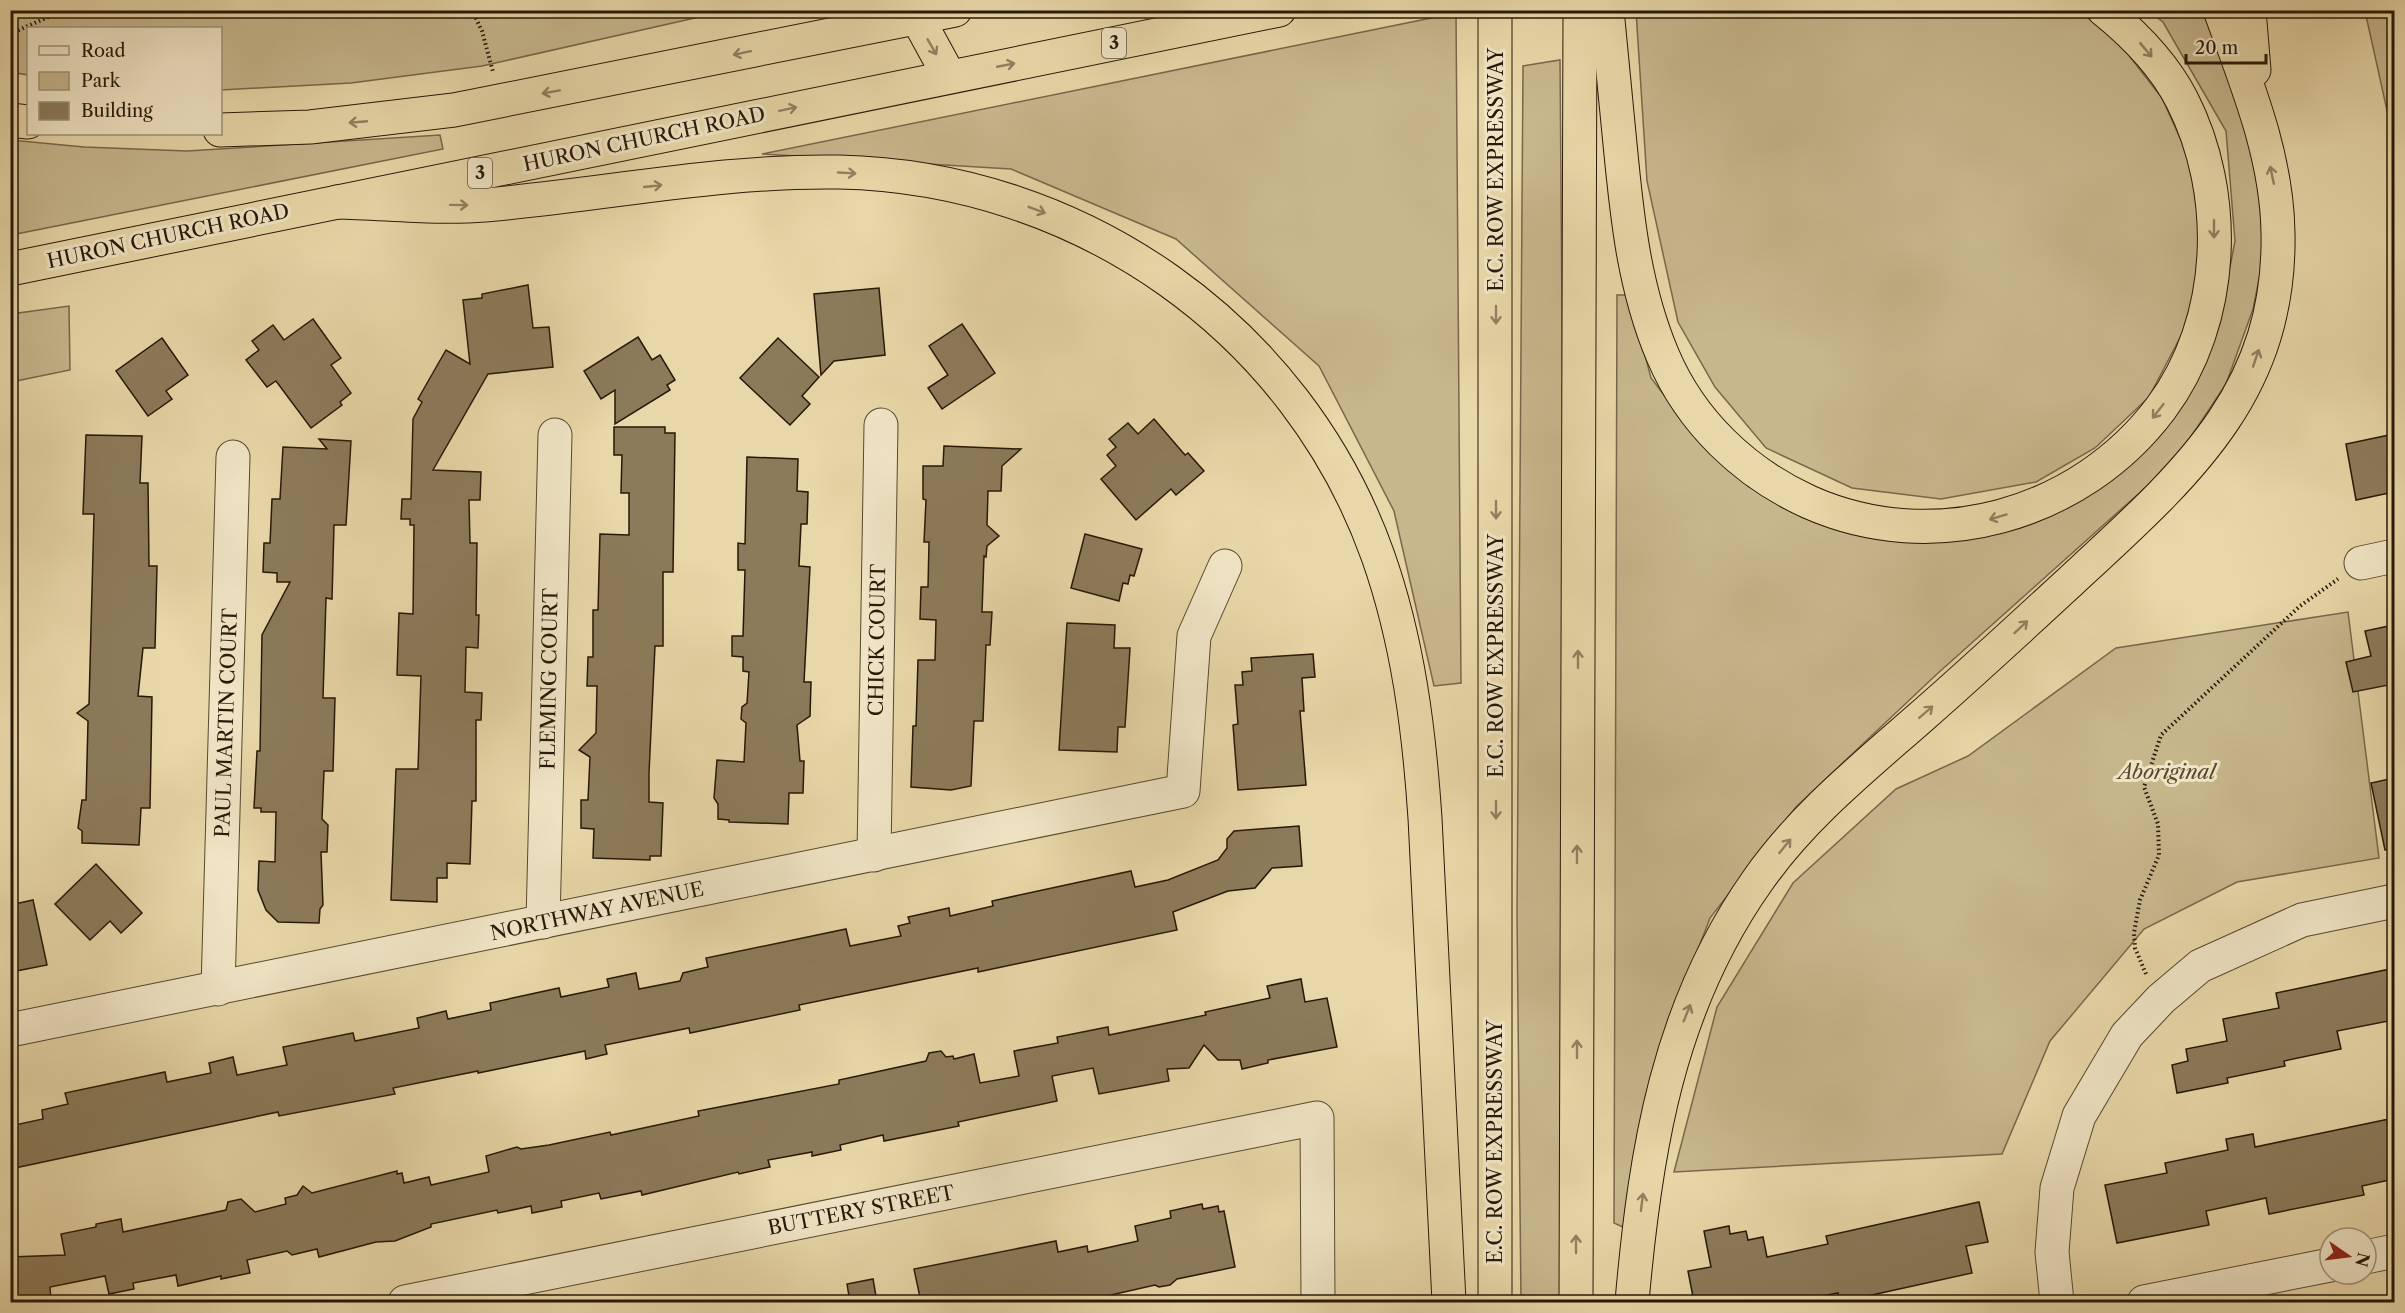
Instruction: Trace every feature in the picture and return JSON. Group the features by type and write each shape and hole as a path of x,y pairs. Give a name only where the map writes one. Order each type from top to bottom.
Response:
{"highway":[{"path":"799,41 833,20 841,10"},
{"path":"222,130 310,127 454,110 799,41 914,14 955,10"},
{"name":"HURON CHURCH ROAD","path":"10,269 1279,10"},
{"name":"E.C. ROW EXPRESSWAY","path":"1495,10 1497,46 1495,1302"},
{"path":"1594,22 1633,256 1644,305 1665,360 1687,398 1714,435 1745,464 1783,490 1825,509 1868,522 1908,528 1946,527 1989,520 2032,507 2069,489 2105,465 2139,434 2163,405 2184,368 2199,334 2210,292 2214,253 2214,215 2209,174 2195,128 2180,97 2131,32 2104,10"},
{"path":"1632,1302 1646,1166 1668,1072 1704,972 1731,920 1759,878 1792,837 1841,787 1978,667 2164,495 2202,452 2236,400 2252,370 2266,329 2275,286 2278,233 2274,183 2258,117 2220,10"},
{"path":"2249,10 2258,117"},
{"path":"914,14 949,76"},
{"path":"1576,1302 1594,22"},
{"path":"10,120 27,122"},
{"path":"337,202 481,205 754,175 803,173 850,173 920,179 1019,203 1070,223 1123,250 1166,277 1217,317 1256,354 1328,452 1353,497 1377,554 1391,597 1410,676 1420,743 1424,807 1449,1302"}],"street":[{"name":"CHICK COURT","path":"874,855 881,425"},
{"name":"FLEMING COURT","path":"543,922 555,435"},
{"name":"PAUL MARTIN COURT","path":"218,988 233,457"},
{"path":"2361,563 2394,556"},
{"name":"NORTHWAY AVENUE","path":"10,1030 1183,791 1194,636 1225,566"},
{"path":"2057,1302 2052,1252 2057,1188 2079,1116 2127,1035 2161,999 2200,966 2302,920 2394,901"},
{"name":"BUTTERY STREET","path":"405,1302 1317,1118 1318,1302"},
{"path":"2378,1254 2394,1251"},
{"path":"2144,1302 2318,1266"}],"path":[{"path":"10,34 64,10"},
{"path":"472,10 482,31 493,74"},
{"path":"2150,983 2135,948 2134,933 2140,900 2159,855 2158,824 2144,787 2161,735 2300,606 2327,588"}],"green space":[{"path":"11,10 726,11 482,66 351,83 222,90 222,27 27,27 27,75 11,72"},
{"path":"2074,10 2110,31 2162,98 2194,169 2202,256 2185,328 2149,397 2095,448 2036,482 1941,499 1852,488 1766,448 1715,387 1678,322 1647,181 1636,11"},
{"path":"2149,11 2203,11 2247,124 2268,235 2253,309 2226,384 2174,462 1937,674 1796,807 1710,918 1672,1017 1627,1229 1614,1223 1617,295 1629,295 1651,378 1693,433 1749,487 1819,522 1954,538 2175,413 2218,329 2235,241 2226,131 2163,22"},
{"path":"2365,11 2394,11 2394,132 2392,133"},
{"path":"1456,13 1461,683 1434,686 1394,511 1319,366 1176,239 1011,169 762,154"},
{"path":"1560,60 1564,570 1564,1302 1521,1302 1517,915 1523,66"},
{"path":"440,135 443,149 11,235 11,140 84,147 187,151"},
{"path":"69,306 70,370 11,382 11,314"},
{"name":"Aboriginal","path":"2348,612 2379,858 2237,882 2144,929 2050,1041 2002,1154 1674,1172 1717,1007 1793,883 1896,789 1968,756 2116,648"}],"building":[{"path":"528,285 533,328 549,327 553,367 488,374 433,470 481,472 480,500 469,500 470,543 477,543 476,615 479,615 478,648 466,647 465,692 482,693 481,720 476,720 476,801 472,801 470,864 447,863 447,878 437,878 437,902 391,900 396,769 418,769 421,676 397,675 399,613 413,614 414,525 410,525 410,519 401,519 402,499 411,499 413,419 422,402 418,399 446,350 470,364 463,300 482,298 482,294"},
{"path":"879,288 885,355 834,361 821,375 814,294"},
{"path":"313,319 341,358 331,365 351,393 340,402 342,405 311,428 276,381 267,387 246,360 259,350 252,341 273,325 284,340"},
{"path":"962,324 995,373 942,409 928,388 948,375 929,346"},
{"path":"638,337 652,360 660,355 675,380 667,385 670,390 615,424 615,390 601,399 584,371"},
{"path":"162,338 188,375 166,391 172,399 148,416 116,371"},
{"path":"778,338 819,377 802,396 810,404 790,425 740,378"},
{"path":"1154,419 1185,455 1188,453 1204,471 1176,495 1171,489 1136,520 1101,479 1116,466 1107,455 1116,447 1109,439 1128,423 1138,434"},
{"path":"614,427 665,427 665,433 675,433 673,572 663,572 663,646 655,646 649,773 649,802 663,803 661,856 650,856 650,860 593,858 594,829 581,828 581,800 588,800 590,757 579,750 596,733 597,686 587,686 588,657 593,657 593,610 598,610 600,534 629,535 629,493 621,493 622,455 614,455"},
{"path":"2394,434 2394,492 2356,500 2346,444"},
{"path":"86,435 142,436 140,483 148,483 149,566 157,566 155,648 143,648 138,696 152,697 150,808 141,808 139,845 82,843 82,831 78,828 82,800 86,800 88,721 77,713 89,704 94,514 83,514"},
{"path":"319,439 351,441 346,525 334,525 332,599 326,598 323,698 335,698 333,771 324,771 322,819 328,825 327,852 321,852 323,905 320,909 319,923 278,922 266,910 258,890 259,861 275,862 276,812 261,812 261,808 254,808 257,751 260,751 262,635 290,582 277,582 277,573 263,572 264,543 270,543 272,499 280,499 283,447 327,449"},
{"path":"944,446 1021,449 1002,466 1001,491 988,491 987,525 999,536 987,546 986,557 984,556 982,612 992,612 990,645 986,645 983,721 974,721 971,786 951,790 911,787 918,660 935,660 936,620 920,619 921,587 928,587 929,542 924,542 926,500 923,499 923,466 943,466"},
{"path":"747,457 798,459 797,491 808,492 807,524 801,524 799,566 810,567 804,682 811,682 810,716 797,725 800,761 804,761 803,793 789,793 788,824 729,822 729,820 718,819 718,804 714,798 717,760 744,762 746,723 741,719 742,707 747,703 749,672 743,671 743,657 732,656 732,636 743,636 745,570 738,570 738,543 745,544"},
{"path":"1085,534 1142,549 1134,576 1130,575 1128,584 1123,583 1119,601 1071,588"},
{"path":"1067,623 1115,625 1114,648 1130,648 1125,727 1118,727 1117,752 1059,750"},
{"path":"2389,626 2394,653 2394,684 2353,692 2346,662 2371,656 2365,631"},
{"path":"1313,654 1315,677 1302,678 1304,711 1300,711 1306,785 1238,790 1233,725 1238,724 1235,685 1243,685 1242,672 1252,671 1251,658"},
{"path":"2394,778 2394,849 2385,850 2371,783"},
{"path":"1299,826 1302,866 1272,868 1255,888 1228,891 1173,912 1177,930 978,972 978,968 799,1005 800,1010 690,1033 689,1028 605,1045 607,1054 586,1059 585,1051 478,1073 478,1071 393,1088 395,1094 279,1116 278,1112 10,1169 10,1126 43,1119 42,1110 68,1104 65,1093 165,1072 167,1082 211,1073 209,1063 233,1057 237,1075 287,1065 283,1047 353,1033 355,1041 419,1028 417,1018 446,1011 448,1019 491,1010 490,1003 559,988 561,997 609,987 607,979 636,973 639,989 680,981 683,973 708,967 706,958 846,929 850,946 901,936 898,926 910,923 908,917 949,908 950,916 993,906 992,901 1131,871 1135,887 1168,880 1218,860 1227,848 1227,839 1234,831"},
{"path":"96,864 142,913 121,933 110,921 90,940 55,904"},
{"path":"33,900 47,965 16,971 10,943 10,905"},
{"path":"2390,969 2394,996 2394,1020 2337,1031 2341,1049 2284,1061 2285,1066 2227,1078 2228,1083 2177,1093 2172,1065 2188,1061 2186,1049 2227,1041 2223,1019 2279,1008 2276,993"},
{"path":"1301,979 1305,1002 1327,998 1337,1047 1268,1060 1268,1063 1242,1069 1240,1060 1218,1060 1204,1045 1189,1068 1167,1069 1169,1081 1099,1094 1093,1068 1052,1076 1057,1101 958,1122 959,1126 884,1141 883,1135 840,1145 841,1150 812,1156 812,1152 768,1160 770,1167 739,1174 738,1172 642,1195 641,1191 601,1199 599,1193 561,1201 562,1207 532,1213 531,1206 498,1213 497,1210 431,1224 431,1227 395,1241 376,1242 319,1257 317,1249 292,1255 287,1251 247,1260 250,1273 221,1279 221,1276 178,1286 176,1275 133,1283 134,1289 109,1294 105,1276 50,1287 51,1302 10,1302 10,1257 65,1255 61,1234 96,1227 96,1224 121,1219 123,1232 226,1210 228,1202 241,1199 255,1212 286,1204 285,1198 297,1195 303,1186 312,1193 397,1171 397,1174 402,1173 404,1183 429,1177 431,1185 489,1172 486,1156 517,1147 521,1149 549,1145 610,1132 611,1135 699,1116 698,1111 839,1084 839,1080 926,1061 929,1053 941,1051 946,1057 953,1056 954,1059 974,1054 980,1083 1019,1076 1014,1051 1058,1043 1057,1037 1108,1027 1109,1035 1206,1015 1205,1012 1270,998 1267,986"},
{"path":"2394,1118 2394,1173 2389,1180 2362,1186 2364,1195 2269,1214 2266,1198 2206,1211 2209,1225 2117,1243 2105,1185 2167,1173 2165,1163 2228,1150 2226,1139 2253,1134 2255,1147"},
{"path":"1979,1202 1988,1242 1966,1246 1972,1273 1840,1302 1838,1293 1793,1302 1694,1302 1688,1271 1711,1267 1704,1231 1729,1226 1730,1234 1746,1231 1748,1240 1763,1237 1767,1257 1828,1244 1826,1236"},
{"path":"1202,1204 1203,1209 1218,1206 1219,1212 1224,1211 1235,1267 1177,1279 1170,1285 1159,1287 1155,1285 1089,1300 1090,1302 921,1302 914,1269 1056,1241 1058,1252 1087,1246 1088,1252 1138,1241 1135,1226 1171,1218 1170,1211"},
{"path":"873,1279 877,1302 850,1302 847,1284"}]}
